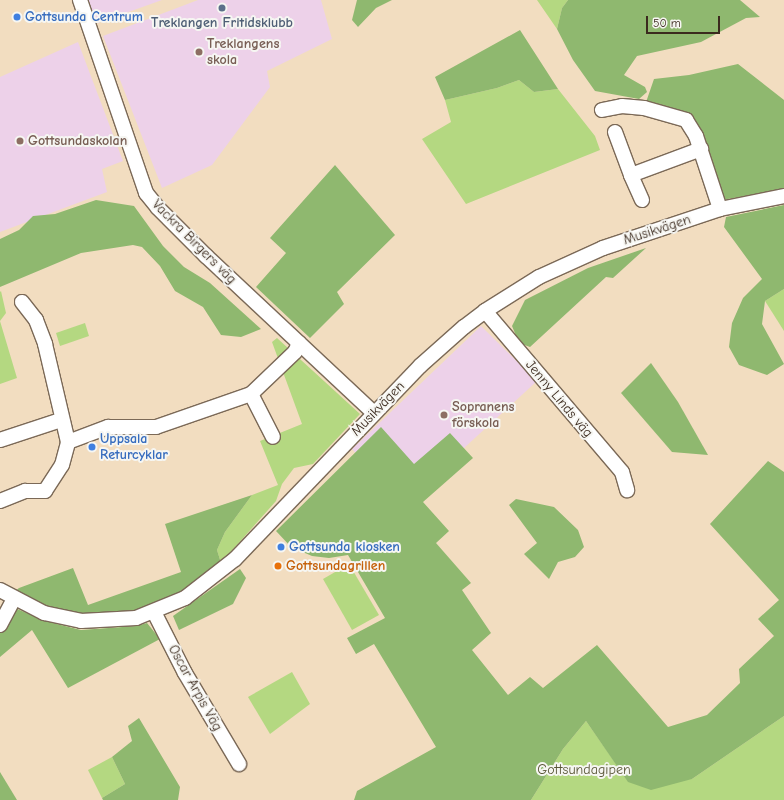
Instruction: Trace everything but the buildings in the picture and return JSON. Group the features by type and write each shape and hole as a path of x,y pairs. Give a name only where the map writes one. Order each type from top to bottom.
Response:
{"street":[{"name":"Vackra Birgers väg","path":"80,0 146,193 158,208 206,256 374,413"},
{"path":"602,110 622,106 644,108 681,117 692,127 701,149 720,209"},
{"path":"615,132 642,200"},
{"path":"632,175 701,149"},
{"name":"Musikvägen","path":"0,590 14,599 44,613 81,621 136,618 154,612 185,598 235,559 374,413 426,361 464,327 485,311 539,277 603,248 720,209 784,196"},
{"path":"0,501 25,491 45,491 62,465 68,442 61,420 45,344 36,320 22,302"},
{"name":"Jenny Linds väg","path":"485,311 622,472 627,490"},
{"path":"68,442 108,427 156,427 251,394 295,352 299,343"},
{"path":"251,394 273,437"},
{"path":"0,440 61,420"},
{"path":"0,625 14,599"},
{"name":"Oscar Arpis Väg","path":"154,612 185,673 239,764"}],"shaded area":[{"path":"86,0 162,0 95,24"},
{"path":"198,0 321,0 332,39 267,71 270,87 212,165 162,188 103,36"},
{"name":"Gottsundaskolan","path":"78,42 123,161 102,169 107,192 0,232 0,77"},
{"name":"Sopranens förskola","path":"481,326 537,381 402,505 352,449"}],"green space":[{"path":"357,0 392,0 376,8 358,27 352,20"},
{"path":"537,0 568,0 562,8 557,29"},
{"path":"568,0 740,0 760,17 746,18 701,42 637,56 624,75 645,87 647,92 639,99 595,91 573,60 557,29 562,8"},
{"path":"520,30 558,89 534,92 519,80 497,88 445,100 435,77"},
{"path":"738,64 784,100 784,189 717,201 692,127 644,108 654,79 689,75"},
{"path":"519,80 534,92 558,89 595,136 600,150 466,204 422,139 451,122 445,100 497,88"},
{"path":"335,165 395,235 337,292 344,304 310,338 256,287 286,253 270,238"},
{"path":"96,200 134,206 163,246 184,267 210,283 261,329 241,337 221,335 203,307 175,291 160,266 142,247 133,245 81,253 0,287 0,239 19,230 33,216 55,214"},
{"path":"784,205 784,289 765,301 762,324 784,364 767,375 739,365 729,347 732,323 743,298 762,279 724,227 726,217"},
{"path":"646,248 613,278 606,277 530,347 519,343 512,326 525,300 588,268"},
{"path":"784,289 784,331 765,301"},
{"path":"1,291 6,313 0,321 0,292"},
{"path":"0,321 17,378 0,384"},
{"path":"85,323 89,336 60,346 56,333"},
{"path":"277,338 360,414 313,464 294,468 282,484 276,501 221,563 217,550 225,532 252,495 278,485 260,441 302,424 272,342"},
{"path":"651,363 678,402 708,455 672,452 621,393"},
{"path":"381,427 414,464 450,433 473,458 423,502 449,531 436,543 471,583 462,590 491,633 472,650 508,695 530,677 543,688 597,645 668,727 707,715 740,683 739,669 774,636 758,619 779,600 710,524 768,461 784,472 784,716 692,779 651,790 628,782 586,721 563,749 531,800 354,800 357,791 436,747 374,644 356,654 347,638 385,618 348,555 329,558 312,556 291,547 276,531"},
{"path":"252,495 225,532 217,550 221,563 185,591 135,611 80,614 44,606 14,592 19,588 73,568 88,605 181,572 165,524"},
{"path":"516,499 554,507 578,530 584,547 575,557 558,562 549,579 524,554 537,543 509,505"},
{"path":"349,564 379,615 352,630 323,579"},
{"path":"240,569 246,578 233,604 179,630 173,616"},
{"path":"15,608 45,621 81,630 136,626 147,623 160,639 68,688 32,630 0,657 0,627"},
{"path":"292,672 310,704 270,734 248,697"},
{"name":"Gottsundagipen","path":"784,716 784,800 531,800 563,749 586,721 628,781 692,779"},
{"path":"139,718 180,787 178,800 103,800 102,798 125,784 112,757 132,741 128,726"},
{"path":"112,757 125,784 102,798 88,770"},
{"path":"0,772 17,800 0,800"}],"place":[{"name":"Treklangen Fritidsklubb","path":"222,8"},
{"name":"Gottsunda Centrum","path":"17,17"},
{"name":"Treklangens skola","path":"199,52"},
{"name":"Gottsundaskolan","path":"20,141"},
{"name":"Sopranens förskola","path":"444,415"},
{"name":"Uppsala Returcyklar","path":"92,447"},
{"name":"Gottsunda kiosken","path":"281,547"},
{"name":"Gottsundagrillen","path":"278,566"}]}
